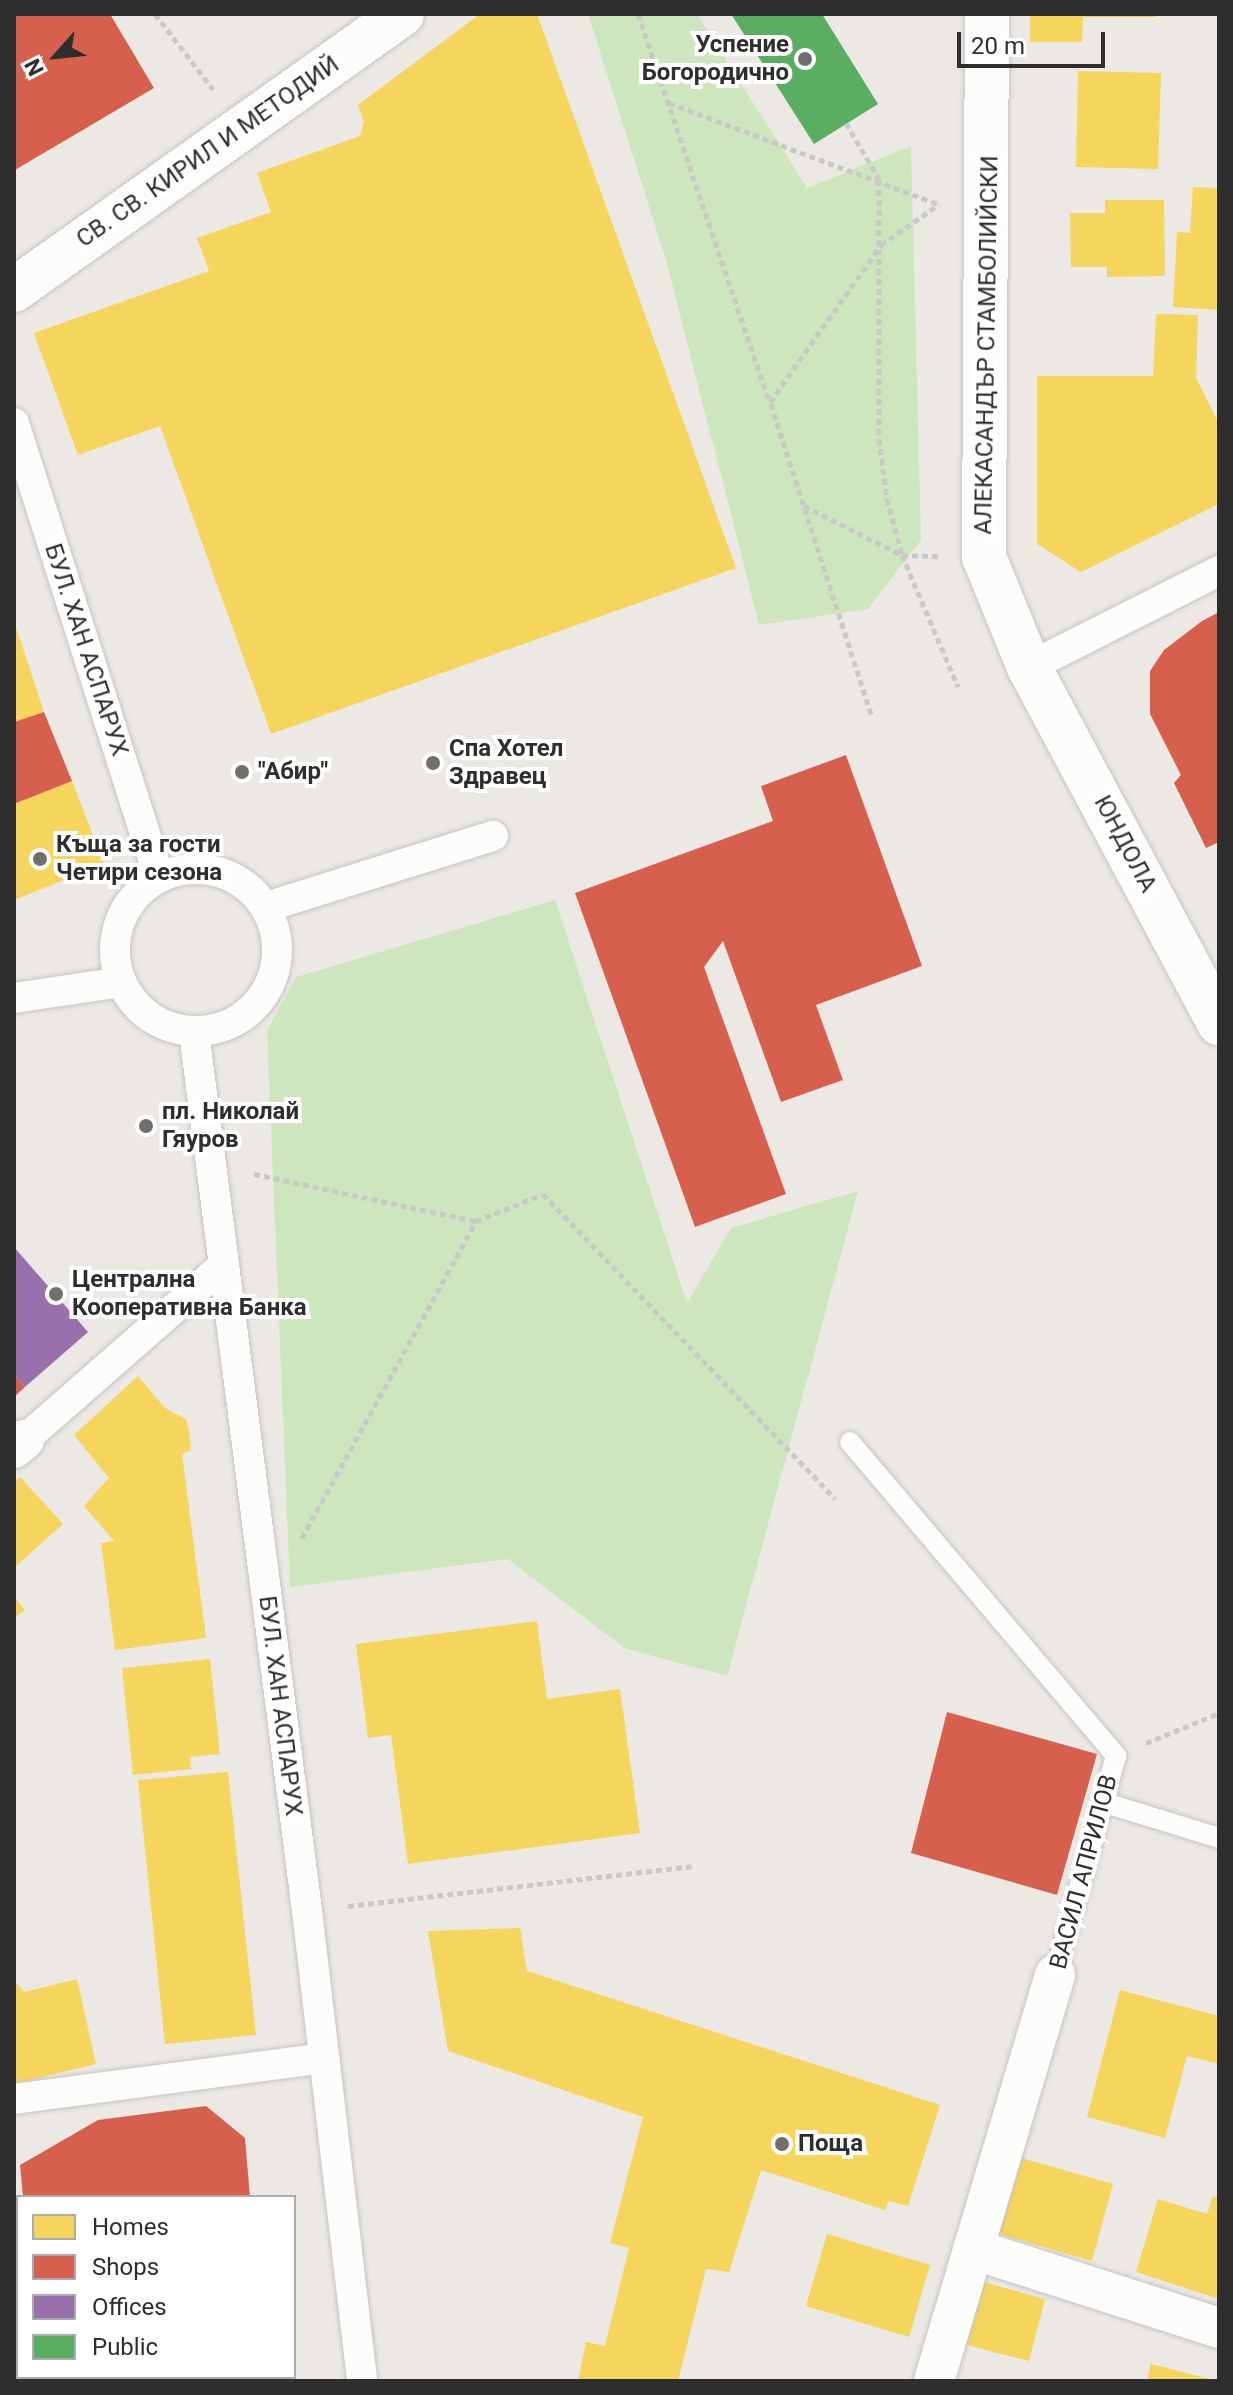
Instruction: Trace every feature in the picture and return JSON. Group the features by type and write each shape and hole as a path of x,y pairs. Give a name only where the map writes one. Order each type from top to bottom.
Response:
{"main road":[{"name":"СВ. СВ. КИРИЛ И МЕТОДИЙ","path":"14,290 402,14"},
{"name":"АЛЕКАСАНДЪР СТАМБОЛИЙСКИ","path":"987,14 989,200 984,557 1029,667"},
{"name":"ЮНДОЛА","path":"1029,667 1219,1023"}],"street":[{"name":"БУЛ. ХАН АСПАРУХ","path":"14,423 159,877"},
{"path":"1029,667 1219,571"},
{"path":"266,907 493,836"},
{"path":"208,868 229,875 250,888 266,907 276,930 279,955 273,980 260,1002 242,1018 219,1029 194,1032 171,1028 150,1018 133,1002 121,982 115,959 116,934 124,911 139,892 159,877 186,869 208,868"},
{"path":"14,998 121,982"},
{"name":"БУЛ. ХАН АСПАРУХ","path":"194,1032 307,1911 362,2381"},
{"path":"19,1444 224,1265"},
{"name":"ВАСИЛ АПРИЛОВ","path":"934,2381 1055,1975"},
{"path":"14,2099 324,2058"},
{"path":"973,2249 1219,2328"}],"lane":[{"name":"ВАСИЛ АПРИЛОВ","path":"850,1442 1116,1756 1055,1975"},
{"path":"1102,1802 1219,1838"}],"path":[{"path":"155,14 243,127"},
{"path":"638,14 770,402 871,714"},
{"path":"668,102 879,179 938,205 989,200"},
{"path":"846,123 879,179 879,439 887,499 902,555 958,687"},
{"path":"770,402 881,245 938,205"},
{"path":"803,506 902,555 984,557"},
{"path":"212,1165 476,1221 543,1194 835,1498"},
{"path":"267,1602 476,1221"},
{"path":"1116,1756 1219,1713"},
{"path":"307,1911 692,1866"}],"green space":[{"path":"588,14 697,14 807,188 911,146 921,540 868,609 759,625 667,263"},
{"path":"555,900 687,1303 731,1228 858,1191 727,1676 624,1648 508,1559 290,1587 267,1031 296,977"}],"building: Homes":[{"path":"480,14 537,14 736,568 271,734 160,426 78,455 34,333 209,271 197,238 271,212 257,173 360,136 364,122 358,105"},
{"path":"1030,14 1156,14 1156,17 1083,17 1082,42 1030,42"},
{"path":"1078,71 1161,73 1158,169 1076,167"},
{"path":"1193,187 1219,188 1219,310 1173,307 1177,232 1190,233"},
{"path":"1105,200 1164,200 1165,276 1107,277 1107,267 1071,267 1070,213 1105,213"},
{"path":"1156,314 1198,315 1196,378 1219,424 1219,504 1081,572 1037,544 1037,376 1153,376"},
{"path":"14,625 44,712 14,722"},
{"path":"72,781 104,864 14,900 14,804"},
{"path":"138,1376 165,1408 186,1419 189,1430 191,1450 182,1454 206,1638 115,1650 101,1543 114,1541 84,1506 109,1478 74,1435"},
{"path":"20,1477 63,1524 14,1568 14,1482"},
{"path":"14,1596 25,1610 14,1618"},
{"path":"537,1621 547,1699 620,1689 640,1833 408,1864 391,1735 368,1738 356,1644"},
{"path":"210,1659 220,1754 190,1757 191,1769 133,1775 122,1668"},
{"path":"228,1772 256,2035 165,2044 138,1780"},
{"name":"Поща","path":"520,1928 527,1971 940,2105 908,2206 889,2201 885,2210 761,2170 729,2272 706,2269 678,2381 578,2381 586,2342 605,2346 629,2248 610,2243 643,2117 448,2051 428,1931"},
{"path":"77,1979 96,2064 14,2084 14,1980 24,1992"},
{"path":"1120,1990 1219,2016 1219,2064 1187,2056 1165,2138 1087,2117"},
{"path":"1021,2158 1113,2184 1092,2261 999,2234"},
{"path":"1213,2196 1219,2198 1219,2299 1136,2272 1158,2199 1207,2214"},
{"path":"827,2234 930,2265 909,2337 806,2306"},
{"path":"983,2282 1045,2299 1029,2361 966,2345"},
{"path":"1151,2364 1214,2380 1214,2381 1147,2381"},
{"path":"140,2379 259,2379 259,2381"}],"building: Shops":[{"path":"14,14 110,14 154,88 15,170"},
{"path":"1219,612 1219,842 1206,848 1174,783 1181,775 1150,714 1150,671 1164,650"},
{"path":"44,712 72,781 14,804 14,722"},
{"path":"846,755 922,966 816,1005 843,1080 781,1102 723,941 704,967 786,1194 695,1227 575,893 773,821 761,786"},
{"path":"14,1374 25,1387 14,1397"},
{"path":"947,1712 1097,1754 1057,1895 911,1853"},
{"path":"206,2106 245,2138 250,2195 23,2195 20,2165 98,2120"}],"building: Offices":[{"path":"14,1247 88,1332 25,1387 14,1374"}],"building: Public":[{"name":"Успение Богородично","path":"731,14 822,14 878,104 814,144"}],"place":[{"name":"Успение Богородично","path":"805,59"},
{"name":"Спа Хотел Здравец","path":"433,763"},
{"name":"\"Абир\"","path":"242,772"},
{"name":"Къща за гости Четири сезона","path":"40,859"},
{"name":"пл. Николай Гяуров","path":"146,1126"},
{"name":"Централна Кооперативна Банка","path":"56,1294"},
{"name":"Поща","path":"782,2144"}]}
